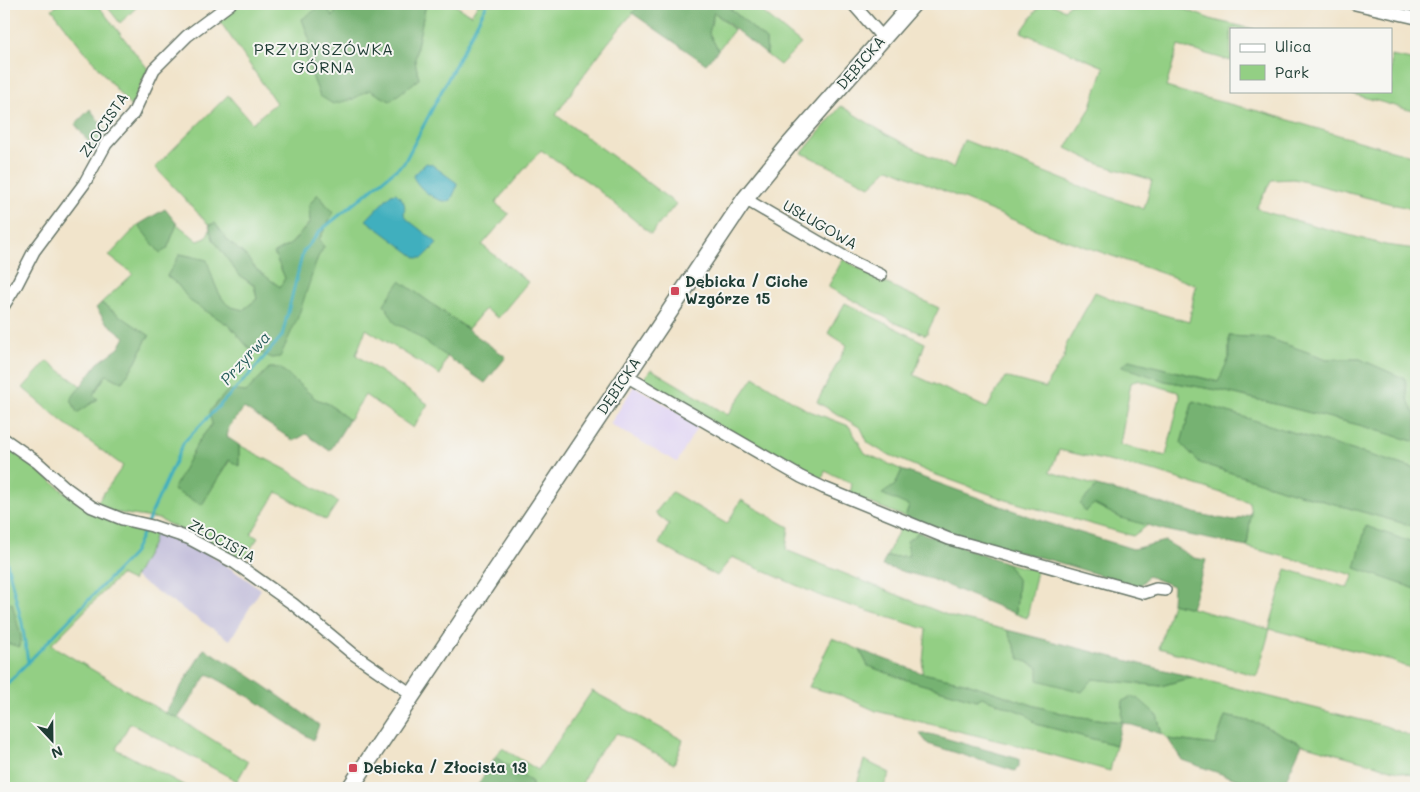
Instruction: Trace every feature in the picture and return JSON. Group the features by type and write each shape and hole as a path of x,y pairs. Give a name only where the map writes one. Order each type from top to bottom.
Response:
{"street":[{"name":"ZŁOCISTA","path":"4,305 34,251 84,184 106,144 133,114 154,69 187,36 230,4"},
{"path":"853,4 882,38"},
{"name":"DĘBICKA","path":"350,788 745,199 789,145 913,4"},
{"path":"1355,4 1416,18"},
{"name":"USŁUGOWA","path":"745,199 855,263 881,275"},
{"path":"626,376 824,488 949,539 1144,593 1156,589 1165,590"},
{"name":"ZŁOCISTA","path":"4,439 32,458 66,488 92,507 114,516 188,538 242,568 294,604 352,653 413,695"}],"shaded area":[{"path":"634,386 699,424 677,462 610,424"},
{"path":"155,531 205,551 261,589 230,640 134,576"}],"green space":[{"path":"60,4 97,4 148,69 131,107 52,9"},
{"path":"105,4 140,4 120,23"},
{"path":"238,4 339,4 333,17 302,19 309,38 306,60 320,96 353,99 369,90 419,79 415,61 426,4 453,4 471,15 478,4 641,4 596,58 556,115 676,204 651,234 591,184 541,150 495,203 509,214 482,245 528,282 498,318 485,309 468,329 401,282 396,324 406,328 447,356 440,375 366,329 356,355 428,404 413,428 365,395 349,420 329,404 316,399 280,368 269,368 212,424 198,442 176,485 202,504 230,460 239,466 239,445 287,470 338,502 326,520 277,492 251,534 258,538 242,561 159,519 112,512 96,504 123,466 63,422 23,388 47,361 81,386 71,399 78,412 97,399 93,395 106,375 122,382 136,362 147,338 150,336 101,303 133,274 109,256 138,225 160,252 167,249 177,224 198,241 206,238 210,229 213,239 238,274 254,286 257,299 243,310 226,304 216,286 206,260 181,254 167,276 178,285 191,301 230,326 248,347 310,276 324,247 319,240 333,213 318,194 309,205 310,222 291,244 274,253 285,278 280,287 256,269 245,255 229,242 215,223 209,225 155,167 228,95 252,123 276,103 217,17"},
{"path":"324,4 333,17 339,4 426,4 415,61 419,79 390,101 369,90 353,99 333,104 320,96 306,60 309,38 302,19"},
{"path":"641,4 725,4 766,40 767,55 714,12 709,33 718,50 706,64 632,13"},
{"path":"725,4 753,4 801,44 780,65 767,55 766,40"},
{"path":"1041,4 1051,4 1065,10 1069,4 1171,4 1213,20 1249,28 1230,28 1230,61 1178,46 1166,87 1416,156 1416,210 1294,179 1272,180 1256,208 1385,245 1416,249 1416,417 1408,400 1405,379 1360,359 1327,359 1268,338 1229,336 1229,358 1219,382 1129,360 1165,381 1223,391 1359,425 1416,442 1416,469 1193,401 1181,443 1200,463 1292,492 1416,527 1416,544 1366,527 1356,568 1416,589 1416,671 1387,659 1270,629 1257,676 1159,648 1172,603 1269,629 1286,569 1348,588 1354,575 1247,547 1251,513 1249,502 1157,472 1059,450 1050,472 1097,486 1080,504 1094,504 1121,518 1148,525 1133,536 1006,500 931,473 883,452 868,443 861,428 817,402 847,345 828,333 845,303 925,343 914,375 987,408 1005,377 1046,388 1049,380 1064,358 1065,347 1095,292 1119,302 1189,322 1196,285 1040,231 889,168 870,186 802,153 841,106 886,134 953,168 964,140 1087,189 1144,209 1152,180 1099,164 1066,148 1090,109 1104,67 1021,32","holes":["1137,380 1178,392 1180,397 1166,456 1120,445 1131,383"]},
{"path":"714,12 734,30 718,50 709,33"},
{"path":"1392,56 1416,61 1416,112 1346,92 1392,92"},
{"path":"90,109 108,133 96,152 75,124"},
{"path":"318,194 333,213 319,240 324,247 318,257 298,317 280,357 272,358 248,347 230,326 190,301 178,285 167,276 180,254 207,260 222,299 231,307 243,310 257,299 255,286 238,274 213,239 209,226 215,223 229,242 245,255 256,269 280,287 285,278 274,253 291,244 310,223 309,205"},
{"path":"165,209 177,224 167,249 160,253 138,225"},
{"path":"843,259 881,281 939,308 926,335 898,324 828,287"},
{"path":"400,281 506,357 485,383 406,328 396,324 384,304"},
{"path":"101,303 150,336 147,338 136,362 122,382 106,375 93,395 98,399 77,413 71,399 98,363 119,348 125,337 106,322 96,308"},
{"path":"1229,336 1268,338 1327,359 1360,359 1405,379 1408,400 1416,417 1416,442 1359,425 1223,391 1165,381 1121,366 1129,360 1218,382 1229,358"},
{"path":"269,368 280,368 316,399 329,404 349,420 330,451 306,434 294,441 244,408 229,427 227,437 239,445 239,466 229,460 202,505 173,490 198,442 212,424 209,412 228,390 246,392"},
{"path":"651,369 728,415 754,377 807,410 849,426 865,453 902,470 895,485 910,506 905,517 850,495 852,483 825,471 822,480 816,481 642,382"},
{"path":"1193,401 1416,469 1416,527 1292,492 1200,463 1181,443"},
{"path":"4,441 67,494 155,531 152,545 132,581 120,575 51,645 165,713 178,718 248,762 237,781 130,723 116,749 189,788 4,788 4,635 6,643 20,646 12,603 4,601"},
{"path":"902,470 1042,521 1133,549 1165,541 1194,558 1206,560 1191,608 1172,603 1173,586 1148,576 1139,587 1054,561 998,547 905,517 909,506 882,494 895,485"},
{"path":"1097,486 1203,515 1234,521 1251,513 1247,547 1165,530 1121,518 1094,504 1085,512 1080,504"},
{"path":"672,492 727,524 741,500 789,527 786,550 952,617 1007,630 1020,659 1039,667 1093,679 1161,686 1192,677 1385,726 1416,738 1416,776 1302,744 1258,723 1225,716 1215,745 1168,739 1162,734 1157,715 1123,701 1122,722 1073,716 1035,706 964,682 922,673 926,629 823,597 732,557 717,576 659,544 669,524 655,513"},
{"path":"901,526 919,532 909,556 886,557"},
{"path":"1366,526 1416,544 1416,589 1355,568"},
{"path":"919,532 1007,563 1018,581 1016,614 931,579 882,566 886,557 909,556 907,541"},
{"path":"1007,563 1037,571 1027,618 1016,614 1018,581"},
{"path":"4,601 12,603 21,637 20,647 6,643 4,635"},
{"path":"1007,630 1192,677 1161,686 1093,679 1082,692 1038,680 1038,667 1020,659"},
{"path":"832,638 860,650 868,666 907,680 977,700 982,697 1026,714 1036,724 1116,745 1110,771 1016,745 876,711 843,696 809,687"},
{"path":"204,649 249,675 319,725 313,740 253,699 208,674 178,718 165,713"},
{"path":"860,650 922,673 964,682 1035,706 1073,716 1122,722 1116,745 1036,724 1026,714 982,697 977,700 907,680 868,666"},
{"path":"592,691 683,740 674,764 617,733 594,758 580,788 532,788 532,782 495,757 502,748 538,770"},
{"path":"1131,697 1139,699 1157,715 1162,734 1122,722 1123,701"},
{"path":"1225,716 1258,723 1302,744 1282,788 1261,788 1182,760 1168,739 1215,745"},
{"path":"920,734 930,734 1019,759 1019,766 1015,771 928,744"},
{"path":"495,757 532,782 532,788 476,788"},
{"path":"864,760 890,773 883,788 856,788"}],"water":[{"path":"426,163 431,164 457,183 451,200 441,200 429,195 415,181 413,176"},
{"path":"396,193 404,202 404,214 408,220 437,244 423,258 417,258 366,220 391,194"}],"waterway":[{"name":"Przyrwa","path":"4,687 133,554 184,442 249,375 282,336 303,252 320,231 404,163 487,4"},
{"path":"4,551 22,623 28,662"}],"place":[{"name":"Dębicka / Ciche Wzgórze 15","path":"675,291"},
{"name":"Dębicka / Złocista 13","path":"353,768"}],"district":[{"name":"PRZYBYSZÓWKA GÓRNA","path":"324,58"}]}
